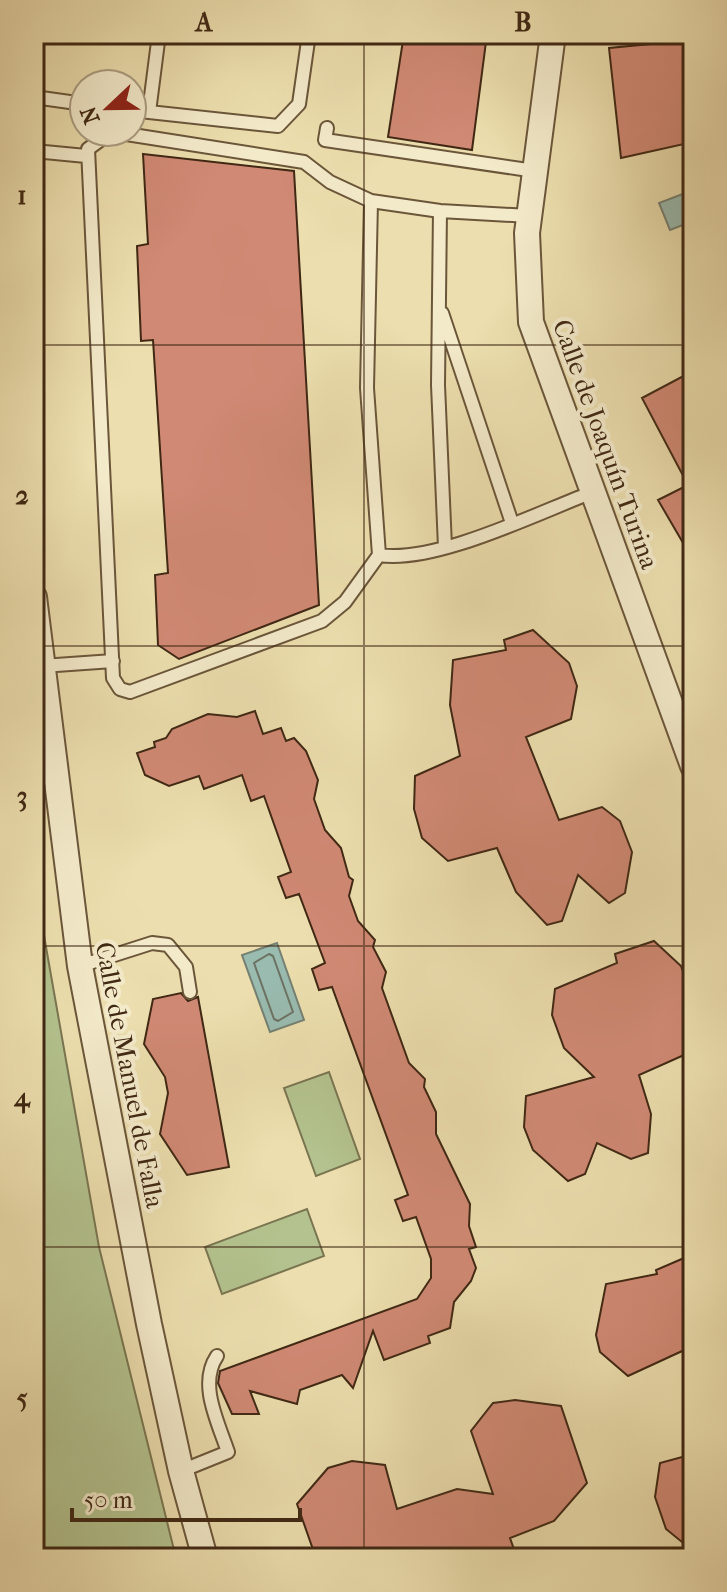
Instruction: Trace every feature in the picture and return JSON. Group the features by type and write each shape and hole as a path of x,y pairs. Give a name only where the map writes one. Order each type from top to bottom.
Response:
{"street":[{"name":"Calle de Joaquín Turina","path":"553,34 529,216 531,322 693,766"},
{"name":"Calle de Manuel de Falla","path":"34,597 80,966 181,1471 205,1558"}],"lane":[{"path":"159,34 149,112 278,126 299,104 309,34"},
{"path":"34,97 68,102"},
{"path":"327,128 325,140 362,140 535,171"},
{"path":"371,201 367,388 379,555 345,602 322,621 130,692 120,689 113,678 86,156 92,144 120,133 304,162 330,182 371,201 440,211 529,216"},
{"path":"34,151 86,156"},
{"path":"440,211 438,385 445,547"},
{"path":"439,303 512,523"},
{"path":"379,555 415,555 445,547 593,492"},
{"path":"42,666 113,661"},
{"path":"80,966 152,943 168,945 179,954 186,967 190,992"},
{"path":"181,1471 228,1452 208,1387 208,1369 217,1356"}],"green space":[{"path":"34,860 40,913 99,1247 176,1558 34,1558"},
{"path":"329,1072 360,1159 316,1176 284,1088"},
{"path":"307,1209 324,1256 222,1294 205,1247"}],"water":[{"path":"693,190 693,221 670,230 659,203"},
{"path":"277,943 304,1020 270,1032 242,955"}],"building":[{"path":"404,34 487,34 472,150 388,137"},
{"path":"693,40 693,105 686,107 693,142 621,158 609,48"},
{"path":"143,154 294,171 319,605 179,659 158,645 155,575 168,573 153,340 141,341 137,246 148,244"},
{"path":"693,371 693,560 658,500 688,485 642,398"},
{"path":"533,630 569,663 577,686 571,719 526,737 559,820 602,807 620,821 632,852 625,893 609,903 578,875 562,921 547,925 516,892 497,848 448,861 422,838 414,809 415,776 460,756 450,705 453,660 506,650 504,640"},
{"path":"255,711 263,734 281,728 286,741 294,738 306,751 318,780 314,799 325,830 341,848 349,877 353,880 349,896 358,921 375,940 373,947 386,972 382,988 409,1063 425,1079 424,1087 436,1112 436,1134 470,1204 469,1226 476,1247 469,1249 476,1268 471,1281 454,1302 450,1328 428,1336 430,1343 384,1360 373,1331 353,1388 342,1375 300,1390 297,1404 250,1391 259,1414 232,1414 218,1383 220,1371 417,1299 431,1278 431,1259 416,1217 403,1221 395,1200 408,1195 332,987 319,990 312,969 325,963 299,894 286,898 278,877 291,872 264,796 251,801 242,775 204,789 199,776 169,786 145,775 137,753 155,747 154,742 166,738 172,729 208,714 237,717"},
{"path":"654,941 681,966 693,1000 693,1051 639,1075 651,1114 648,1153 631,1159 597,1143 585,1174 568,1181 533,1150 524,1127 526,1096 594,1077 564,1048 552,1015 555,989 617,963 615,954"},
{"path":"181,993 188,1001 198,997 229,1167 187,1175 160,1134 168,1093 165,1077 144,1044 153,999"},
{"path":"684,1258 693,1268 693,1346 628,1376 600,1352 596,1335 606,1284 657,1274 656,1270"},
{"path":"515,1400 561,1406 587,1483 554,1521 510,1538 517,1558 316,1558 297,1504 328,1468 352,1461 385,1465 397,1509 457,1489 493,1494 471,1431 493,1403"},
{"path":"693,1454 693,1551 666,1529 655,1497 660,1463"}]}
